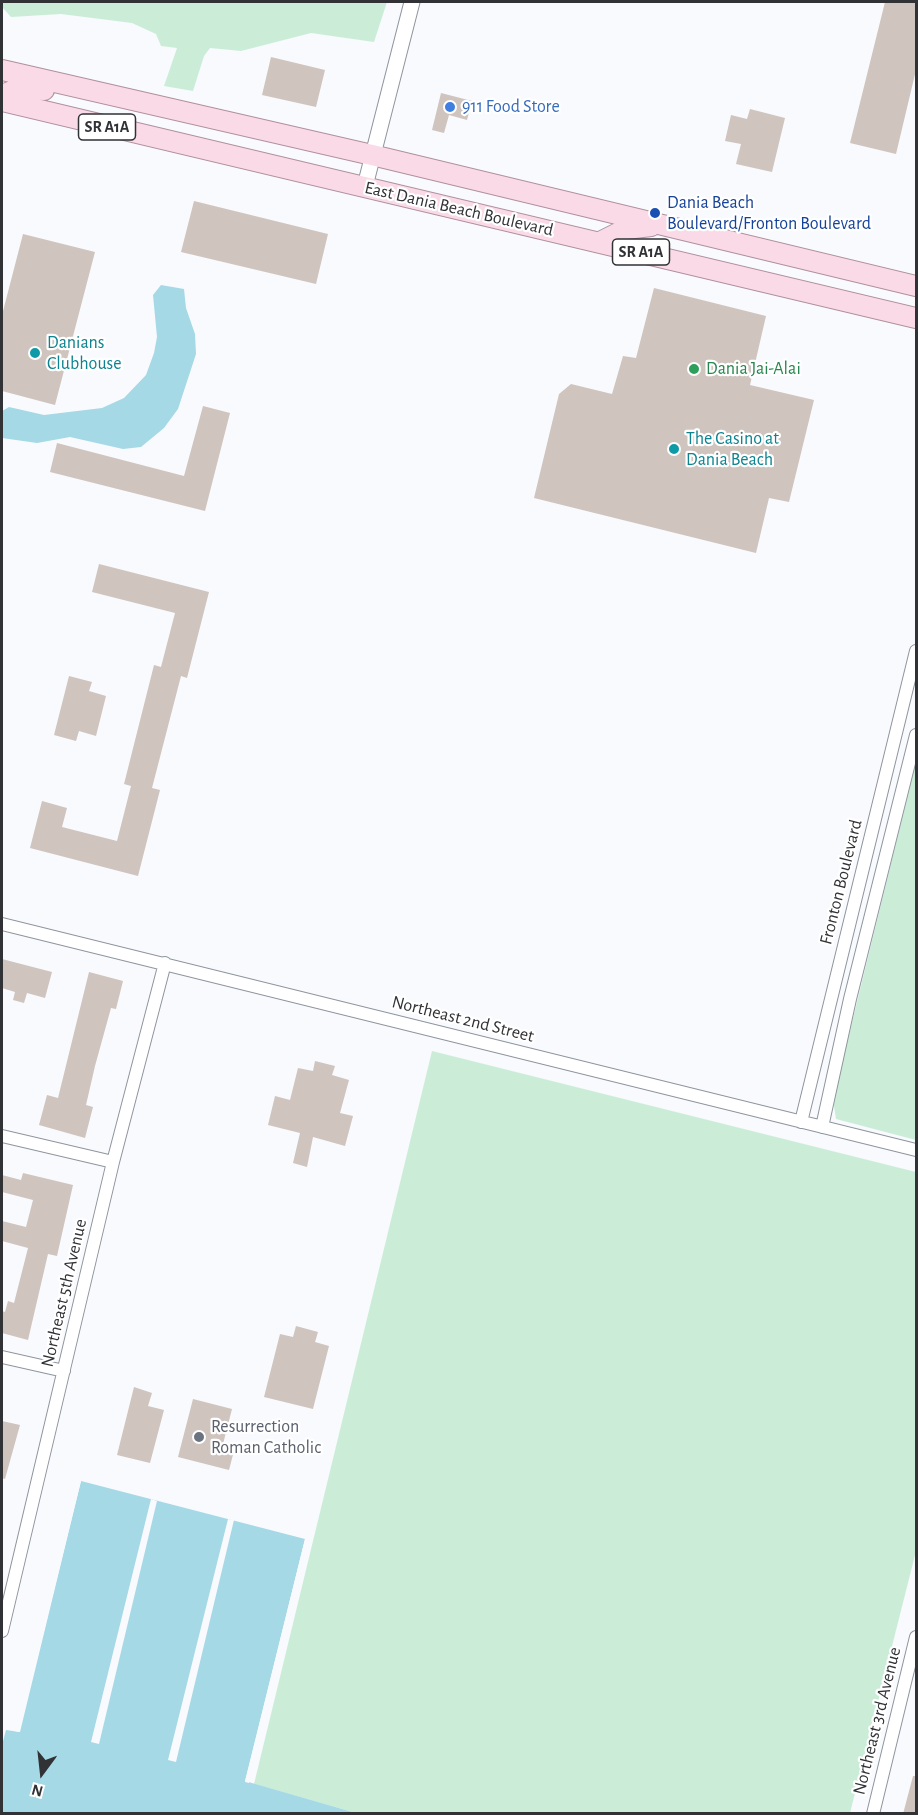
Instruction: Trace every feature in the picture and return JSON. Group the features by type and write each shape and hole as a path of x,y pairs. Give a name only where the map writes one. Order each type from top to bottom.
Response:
{"main road":[{"name":"East Dania Beach Boulevard","path":"2,70 372,155 916,286"},
{"path":"2,95 22,87 144,104"},
{"name":"East Dania Beach Boulevard","path":"2,101 916,318"},
{"path":"600,242 626,230 663,224"}],"street":[{"path":"365,186 412,2"},
{"name":"Fronton Boulevard","path":"801,1122 916,651"},
{"name":"Fronton Boulevard","path":"822,1127 850,999 916,735"},
{"name":"Northeast 2nd Street","path":"2,924 916,1150"},
{"name":"Northeast 5th Avenue","path":"2,1631 113,1162 165,963"},
{"path":"2,1136 113,1162"},
{"path":"2,1357 64,1371"},
{"name":"Northeast 3rd Avenue","path":"873,1814 916,1637"}],"green space":[{"path":"2,2 387,2 374,42 311,33 241,51 210,48 204,56 193,91 164,86 177,48 161,46 156,34 132,23 61,14 11,17 2,7"},
{"path":"916,761 916,1140 836,1119 833,1100"},
{"path":"432,1051 916,1172 916,1551 850,1813 356,1813 254,1784"}],"water":[{"path":"161,285 184,289 186,308 195,334 196,354 178,409 164,428 141,447 123,449 70,437 37,443 2,438 2,411 9,407 44,415 102,408 124,398 146,375 154,353 157,337 153,295"},
{"path":"81,1481 305,1539 245,1781 356,1813 2,1813 2,1745 6,1730 20,1732"}],"pier":[{"path":"78,1481 81,1481 19,1732 14,1731"},
{"path":"151,1499 157,1501 99,1744 91,1742"},
{"path":"228,1519 234,1520 176,1762 168,1760"},
{"path":"305,1539 308,1539 249,1783 245,1782"}],"building":[{"path":"885,2 916,2 916,70 896,154 850,143"},
{"path":"271,57 325,70 316,107 262,95"},
{"path":"441,93 472,101 467,120 449,115 444,133 432,130"},
{"path":"750,109 785,118 772,172 736,164 741,144 725,141 731,115 747,119"},
{"path":"194,201 328,234 316,284 181,252"},
{"name":"Danians Clubhouse","path":"23,234 95,252 55,405 2,391 2,315"},
{"name":"The Casino at Dania Beach","path":"654,288 766,316 750,385 814,400 789,502 769,498 756,553 534,498 559,394 571,384 612,394 623,356 636,358"},
{"path":"203,406 230,413 205,511 50,472 57,443 184,476"},
{"path":"99,564 209,592 187,678 181,676 152,788 160,790 138,876 30,848 42,801 67,808 62,827 117,841 131,786 124,784 154,665 161,667 175,613 92,592"},
{"path":"69,676 92,682 89,691 106,696 96,736 79,731 76,741 54,735"},
{"path":"2,959 52,972 45,998 27,993 24,1003 13,1000 15,992 2,988"},
{"path":"89,972 123,981 116,1009 111,1008 95,1066 86,1105 93,1107 85,1138 39,1125 47,1095 58,1098"},
{"path":"315,1061 335,1066 332,1075 349,1080 340,1113 353,1116 345,1146 313,1137 307,1167 293,1163 300,1133 268,1125 275,1096 290,1100 298,1068 313,1071"},
{"path":"23,1173 73,1185 57,1256 48,1254 28,1340 2,1333 2,1311 5,1312 8,1301 14,1303 28,1248 2,1241 2,1221 26,1227 33,1200 2,1192 2,1175 21,1180"},
{"path":"296,1326 318,1332 315,1342 329,1346 313,1409 264,1397 280,1334 293,1337"},
{"path":"134,1387 152,1393 148,1406 164,1410 150,1463 117,1455"},
{"name":"Resurrection Roman Catholic","path":"193,1399 232,1409 223,1444 235,1447 229,1470 178,1457"},
{"path":"2,1421 20,1425 5,1479 2,1478"},
{"path":"913,1776 916,1776 916,1814 903,1814"}],"place":[{"name":"911 Food Store","path":"450,107"},
{"name":"Dania Beach Boulevard/Fronton Boulevard","path":"655,213"},
{"name":"Danians Clubhouse","path":"35,353"},
{"name":"Dania Jai-Alai","path":"694,369"},
{"name":"The Casino at Dania Beach","path":"674,449"},
{"name":"Resurrection Roman Catholic","path":"199,1437"}]}
